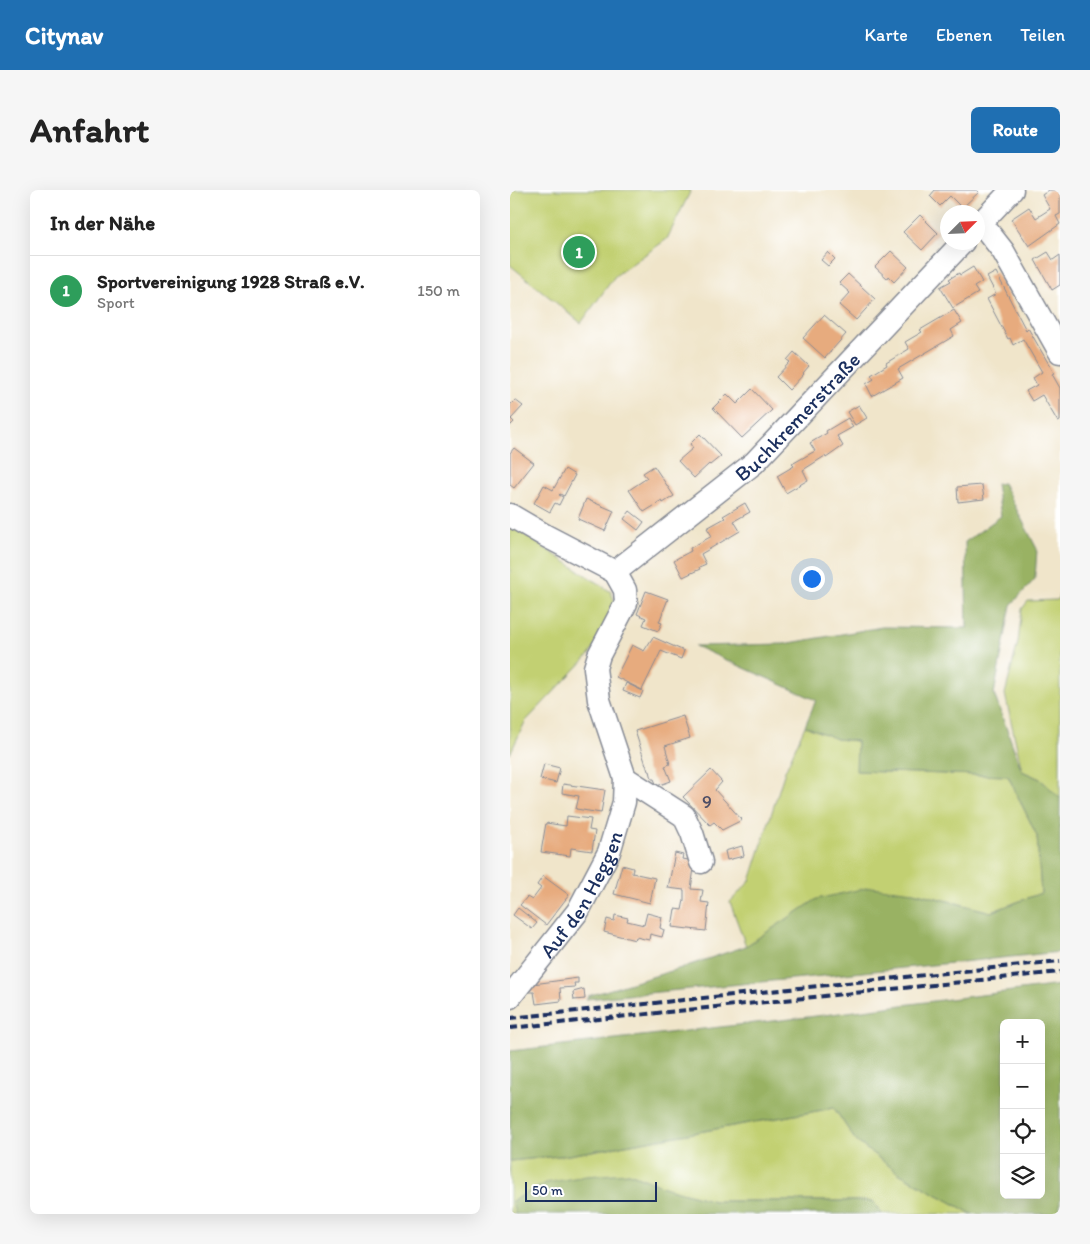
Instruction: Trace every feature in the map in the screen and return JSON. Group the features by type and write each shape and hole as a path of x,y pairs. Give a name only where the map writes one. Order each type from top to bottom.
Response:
{"street":[{"path":"985,219 1012,190"},
{"path":"985,232 1003,251 1060,352"},
{"name":"Buchkremerstraße","path":"615,572 754,463 955,250"},
{"path":"510,515 615,572"},
{"name":"Auf den Heggen","path":"510,997 578,911 609,852 624,802 625,778 599,700 595,668 599,655 626,603 625,590 615,572"},
{"path":"625,778 684,816 692,833 701,862"}],"green space":[{"path":"510,190 691,190 667,239 615,276 581,323 510,265"},
{"path":"1003,483 1037,549 1035,579 1011,605 994,694 1022,771 1040,779 1060,798 1060,952 586,999 588,996 746,946 817,899 871,887 913,892 991,912 1041,893 1037,836 1008,776 856,771 857,741 837,739 805,726 816,700 695,646 784,644 882,627 967,628 965,542 1001,516 996,484"},
{"path":"510,525 611,592 615,612 590,654 525,722 510,754"},
{"path":"1060,593 1060,798 1040,779 1022,771 1005,694 1018,642 1022,609 1028,601 1057,600"},
{"path":"805,726 837,739 857,741 857,771 1008,776 1037,836 1041,893 991,912 913,892 817,899 746,946 730,902 750,881 785,771"},
{"path":"1060,985 1060,1214 972,1214 900,1174 856,1141 834,1108 569,1155 510,1161 510,1051 808,1017"},
{"path":"834,1108 856,1141 900,1174 972,1214 882,1214 873,1201 714,1201 667,1188 629,1173 513,1201 515,1214 510,1214 510,1161 569,1155"},
{"path":"629,1173 667,1188 714,1201 873,1201 882,1214 515,1214 512,1201 546,1183 586,1176"}],"building":[{"path":"935,190 977,190 979,192 965,205 959,205 950,196 940,206 930,196"},
{"path":"1049,190 1060,190 1060,214 1056,216 1060,224 1029,246 1011,219 1029,207 1036,218 1050,209 1042,195"},
{"path":"920,215 938,233 922,250 903,232"},
{"path":"891,251 908,267 894,282 875,267"},
{"path":"828,252 835,259 828,266 821,260"},
{"path":"1048,252 1053,260 1060,255 1060,285 1052,290 1035,260"},
{"path":"973,267 982,282 974,287 978,293 953,308 940,287 951,281 949,279"},
{"path":"996,272 1026,330 1028,328 1054,373 1052,374 1060,388 1060,421 1058,422 1042,395 1032,401 1026,391 1037,385 1033,378 1042,372 1023,339 1013,345 1010,338 1008,339 987,299 996,294 987,277"},
{"path":"848,274 875,299 856,320 839,305 850,293 839,283"},
{"path":"954,310 962,323 951,330 954,336 898,369 903,378 872,396 866,384 874,379 871,375 909,349 905,342 922,332 920,330"},
{"path":"824,315 846,334 825,358 803,338"},
{"path":"794,352 809,366 789,390 776,377 790,362 787,360"},
{"path":"752,389 772,410 742,438 713,408 727,394 737,404"},
{"path":"515,400 523,406 511,419 514,422 510,426 510,405"},
{"path":"859,405 867,418 855,425 847,412"},
{"path":"848,418 853,427 837,436 843,446 826,458 825,456 803,470 808,480 786,493 777,476 794,466 792,464 815,451 810,443"},
{"path":"700,434 721,456 694,478 678,461 693,448 690,444"},
{"path":"514,448 534,463 514,488 510,485 510,453"},
{"path":"654,466 674,496 644,512 629,490 647,478 643,473"},
{"path":"565,469 575,475 564,496 559,495 563,497 559,505 555,503 550,512 534,503 544,485 553,490"},
{"path":"982,485 984,499 958,502 957,487"},
{"path":"586,499 614,511 605,531 578,519"},
{"path":"745,503 750,512 734,521 740,531 701,554 706,564 683,577 674,560 691,551 690,548 712,536 707,528 725,518 723,516"},
{"path":"630,511 644,522 638,530 624,519"},
{"path":"646,591 668,599 659,622 662,623 658,631 643,625 646,618 637,614"},
{"path":"653,637 684,651 681,659 661,651 642,690 616,677 632,645 644,651"},
{"path":"626,683 643,691 640,698 623,691"},
{"path":"683,716 690,738 665,746 670,764 665,766 671,781 657,786 654,779 652,779 650,771 648,771 635,731"},
{"path":"544,764 560,768 556,783 540,779"},
{"path":"711,770 722,782 715,790 742,820 722,830 714,822 710,825 683,797"},
{"path":"563,784 605,790 601,813 576,809 579,796 562,793"},
{"path":"567,816 591,819 589,830 595,831 592,851 571,848 570,856 541,852 546,823 566,826"},
{"path":"742,846 744,856 727,860 725,851"},
{"path":"675,853 683,855 682,859 695,861 691,889 703,890 701,902 709,903 706,931 672,927 675,909 682,910 684,900 684,890 668,888"},
{"path":"622,865 633,868 632,873 655,878 650,903 614,894"},
{"path":"543,876 569,895 546,925 520,905 527,897 532,900 541,888 537,885"},
{"path":"518,908 537,923 532,929 513,915"},
{"path":"647,913 662,917 660,928 664,930 662,937 650,934 649,940 636,937 635,940 604,932 607,919 614,921 615,915 628,918 627,921 644,925"},
{"path":"578,978 578,983 574,983 575,987 560,988 561,1001 536,1004 534,992 530,992 530,987 533,984"},
{"path":"584,989 585,999 574,1000 573,992"}],"railway":[{"path":"510,1018 1060,961"},
{"path":"510,1028 1060,972"}],"place":[{"name":"Sportvereinigung 1928 Straß e.V.","path":"579,252"}]}
